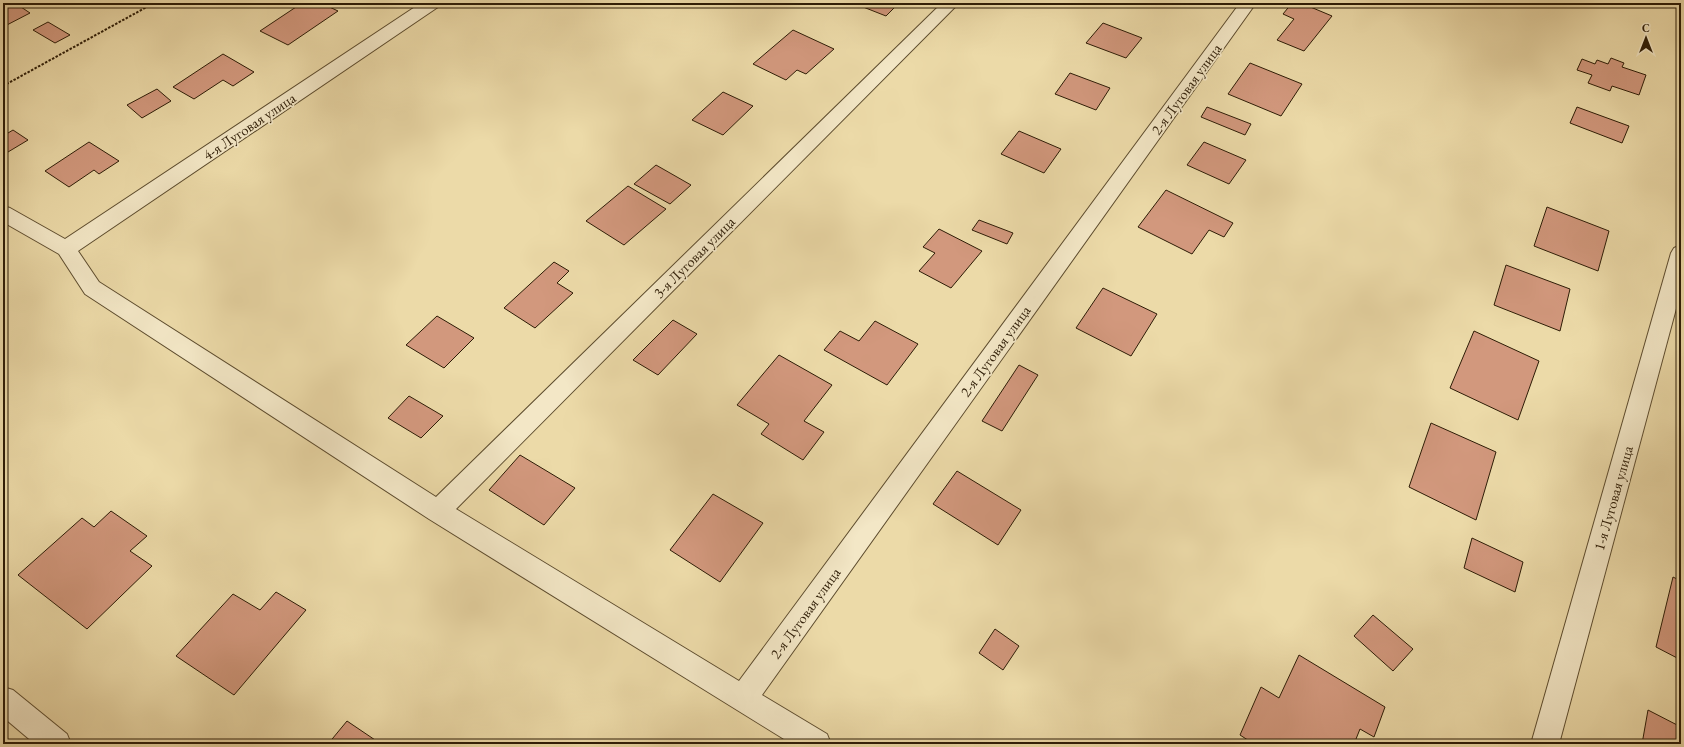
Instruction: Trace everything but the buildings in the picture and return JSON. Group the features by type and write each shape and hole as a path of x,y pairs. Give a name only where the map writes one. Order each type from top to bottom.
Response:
{"street":[{"name":"4-я Луговая улица","path":"66,249 432,3"},
{"name":"3-я Луговая улица","path":"438,511 951,3"},
{"name":"2-я Луговая улица","path":"742,699 1248,3"},
{"path":"3,213 66,249 92,288 438,511 817,744"},
{"name":"1-я Луговая улица","path":"1545,744 1681,253"},
{"path":"3,700 57,744"}],"path":[{"path":"3,86 154,3"}]}
